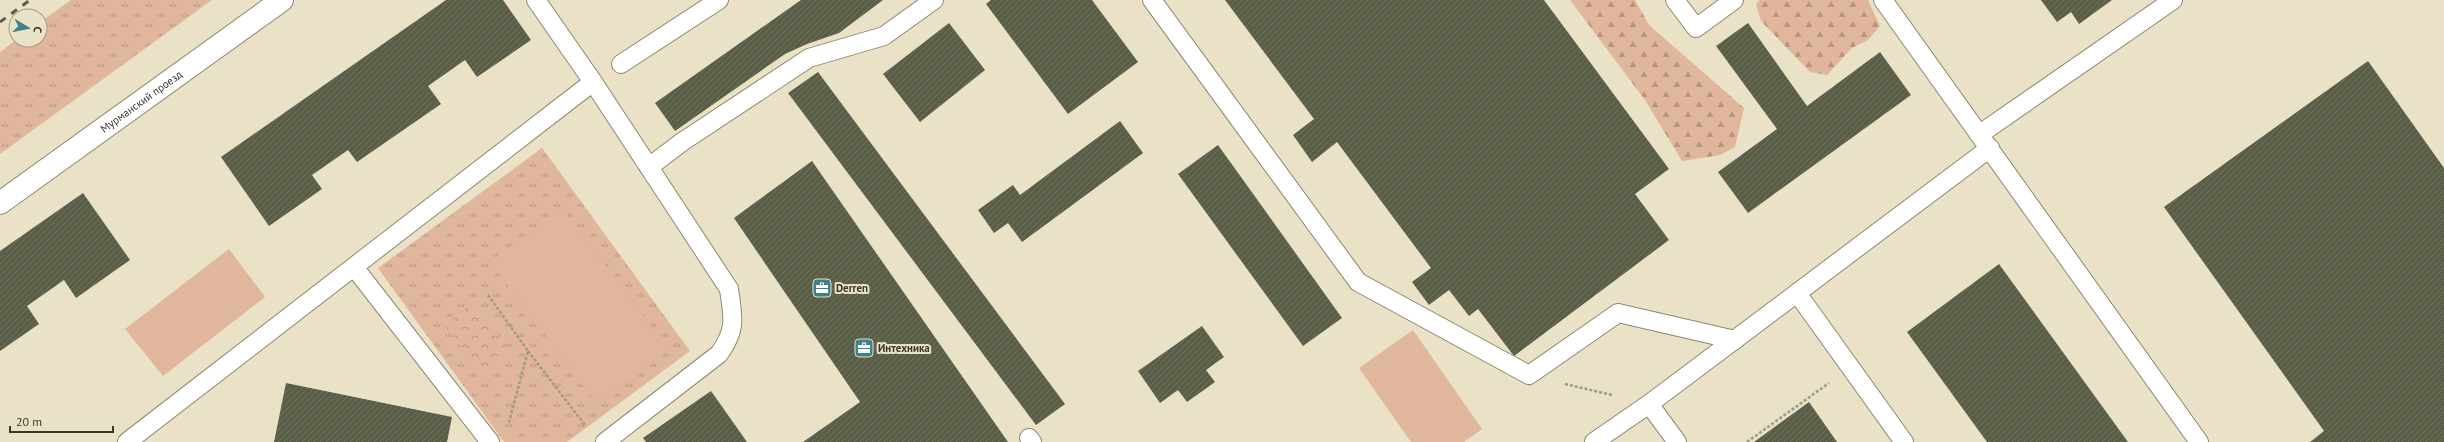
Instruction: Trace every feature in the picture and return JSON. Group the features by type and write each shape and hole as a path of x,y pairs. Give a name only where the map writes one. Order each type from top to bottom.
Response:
{"street":[{"name":"Мурманский проезд","path":"0,203 282,0"}],"lane":[{"path":"536,0 593,82 729,289 733,313 731,337 719,354 605,442"},
{"path":"621,64 719,0"},
{"path":"649,167 682,142 809,58 884,36 934,0"},
{"path":"1152,0 1358,282 1529,375 1618,313 1735,340"},
{"path":"1675,0 1696,28 1734,0"},
{"path":"1883,0 2199,442"},
{"path":"1594,442 1649,404 1798,293 1985,141 2173,0"},
{"path":"127,442 593,82"},
{"path":"354,267 490,442"},
{"path":"1798,293 1904,442"},
{"path":"1649,404 1677,442"}],"path":[{"path":"488,295 588,430"},
{"path":"508,427 528,351"},
{"path":"1746,442 1851,368"},
{"path":"1529,375 1649,404"}],"green space":[{"path":"71,0 212,0 0,154 0,52 8,46 8,48 48,48 48,16"},
{"path":"1570,0 1635,0 1649,25 1744,108 1735,147 1720,155 1682,161 1645,100"},
{"path":"1760,0 1868,0 1880,26 1868,40 1852,48 1827,75 1810,72 1761,21 1756,4"},
{"path":"542,148 690,351 567,442 504,442 378,268"},
{"path":"562,208 669,350 598,405 490,262"},
{"path":"229,249 265,297 163,376 125,329"},
{"path":"472,303 513,354 486,376 445,326"},
{"path":"1413,330 1482,429 1464,442 1411,442 1359,368"}],"building":[{"path":"446,0 503,0 531,40 477,77 465,60 428,86 441,104 357,162 348,150 312,175 322,189 269,226 221,157"},
{"path":"801,0 883,0 839,33 807,44 785,54 675,131 655,103"},
{"path":"991,0 1092,0 1138,62 1068,114 986,4"},
{"path":"1225,0 1544,0 1669,169 1635,194 1669,240 1514,356 1478,309 1469,316 1449,290 1429,305 1412,282 1431,268 1337,142 1312,162 1293,135 1314,119"},
{"path":"2041,0 2112,0 2079,24 2071,12 2057,22"},
{"path":"949,23 985,70 920,122 883,74"},
{"path":"1748,23 1807,106 1880,52 1911,95 1748,213 1718,172 1777,129 1716,46"},
{"path":"2368,61 2444,168 2444,442 2310,442 2324,431 2164,207"},
{"path":"818,72 1065,404 1036,425 788,93"},
{"path":"1120,121 1143,153 1022,242 1008,223 994,233 978,210 1013,185 1020,195"},
{"path":"1218,145 1342,318 1303,346 1178,174"},
{"path":"812,161 1008,442 803,442 860,402 734,218"},
{"path":"83,193 130,260 76,298 64,280 27,306 39,324 0,351 0,251"},
{"path":"1999,264 2128,442 1987,442 1907,332"},
{"path":"1202,326 1224,357 1206,370 1215,382 1187,402 1178,390 1160,403 1138,371"},
{"path":"286,383 452,417 447,442 274,442"},
{"path":"711,391 747,442 646,442 643,438"},
{"path":"1809,402 1837,442 1754,442"}],"railway":[{"path":"0,22 30,0"}],"place":[{"name":"Derren","path":"822,288"},
{"name":"Интехника","path":"864,348"}]}
